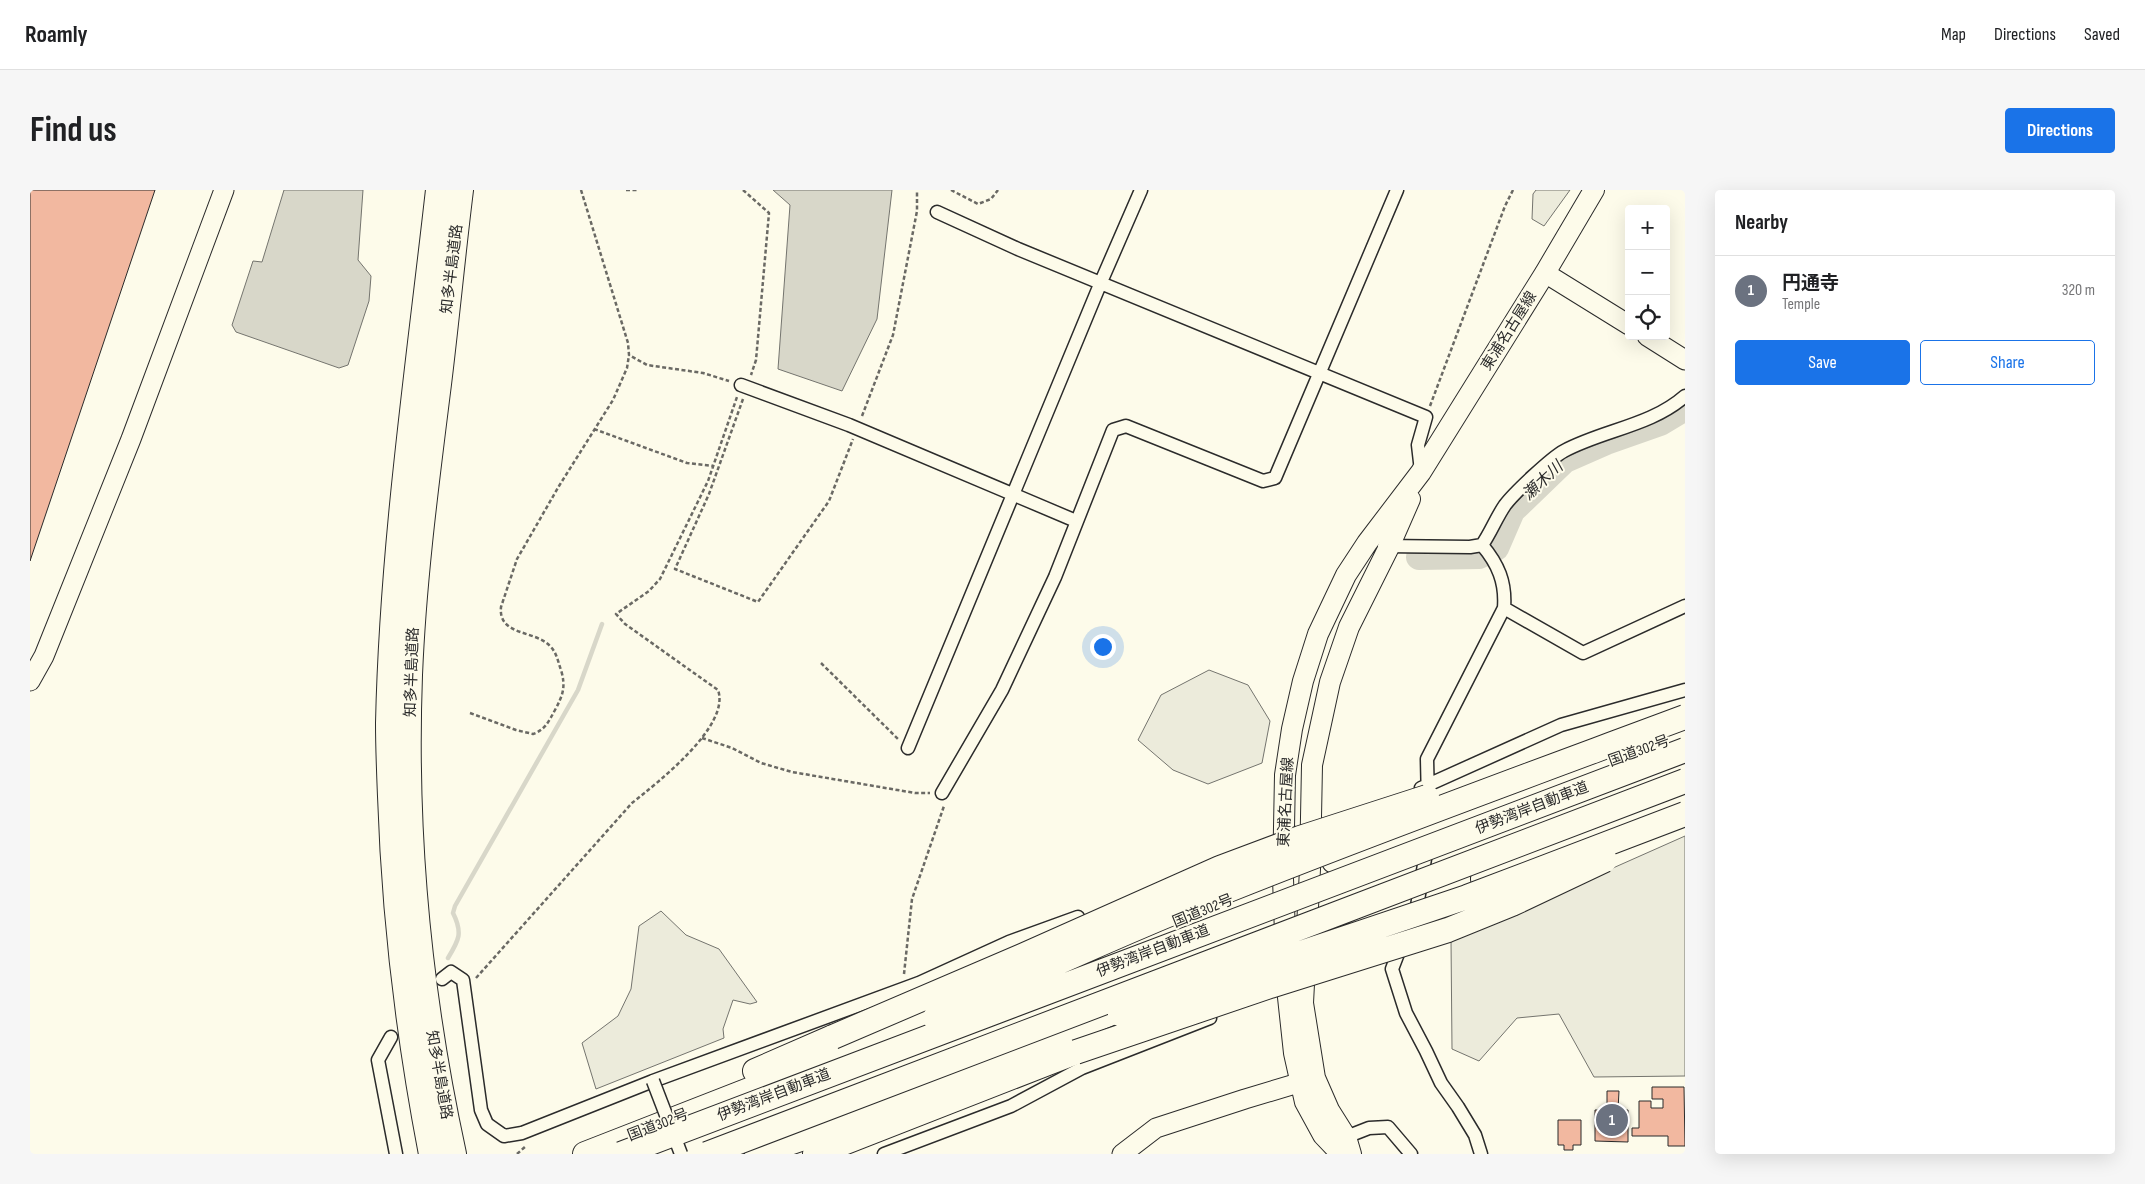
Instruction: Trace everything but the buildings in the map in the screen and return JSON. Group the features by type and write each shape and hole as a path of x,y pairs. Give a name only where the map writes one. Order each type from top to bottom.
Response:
{"highway":[{"name":"知多半島道路","path":"431,1154 409,1035 402,972 391,832 388,726 399,523 411,406 438,190"},
{"name":"知多半島道路","path":"454,1154 441,1095 423,968 417,909 409,763 410,676 416,580 428,462 440,382 461,190"},
{"name":"国道302号","path":"584,1154 1283,879 1431,826 1685,722"},
{"path":"584,1154 620,1133 674,1107 1220,868 1345,822 1685,722"},
{"path":"705,1122 1135,928 1350,842 1685,722"},
{"name":"伊勢湾岸自動車道","path":"621,1154 1685,750"},
{"name":"伊勢湾岸自動車道","path":"707,1154 1685,781"},
{"path":"757,1154 876,1113 1114,1012 1417,906 1685,796"},
{"path":"854,1099 969,1064 1380,927 1467,897 1685,814"},
{"path":"815,1154 1076,1052 1270,986 1448,930 1520,900 1685,821"}],"main road":[{"name":"東浦名古屋線","path":"1308,1081 1294,1053 1286,988 1283,879 1285,775 1292,729 1303,681 1322,625 1346,575 1367,543 1421,472 1545,273 1594,190"},
{"name":"東浦名古屋線","path":"1346,1148 1323,1135 1305,1102 1308,1081 1303,1003 1312,824 1312,765 1330,682 1349,627 1389,547 1421,472"}],"street":[{"path":"30,681 44,656 131,438 224,190"},
{"path":"908,748 1141,190"},
{"path":"942,793 1002,690 1055,577 1112,430 1126,426 1263,481 1275,478 1397,190"},
{"path":"937,212 1018,249 1426,417 1418,445 1421,472"},
{"path":"1545,273 1625,323"},
{"path":"1653,340 1685,360"},
{"path":"741,386 849,425 1014,493 1076,521"},
{"path":"1482,1154 1475,1135 1441,1083 1406,1014 1392,969 1417,906 1431,826 1426,786 1427,759 1504,608 1503,579 1486,550 1492,532 1506,503 1555,457 1584,442 1659,415 1685,396"},
{"path":"1367,543 1389,547 1470,547 1486,550"},
{"path":"1504,608 1583,653 1685,606"},
{"path":"1312,824 1426,786 1561,725 1685,690"},
{"path":"442,979 451,972 463,980 481,1110 487,1124 504,1136 522,1132 919,983 1008,942 1078,917"},
{"path":"884,1154 1011,1106 1082,1068 1286,988"},
{"path":"391,1037 378,1060 396,1154"},
{"path":"654,1081 681,1154"},
{"path":"1122,1154 1156,1128 1308,1081"},
{"path":"1346,1148 1370,1128 1388,1127 1411,1154"}],"path":[{"path":"470,713 532,734 546,727 565,691 556,653 543,640 509,627 502,621 500,615 517,559 620,386 629,355 628,343 581,190"},
{"path":"626,190 637,190"},
{"path":"951,190 978,204 991,200 998,190"},
{"path":"1426,417 1505,206 1513,190"},
{"path":"464,989 472,983 632,803 660,781 702,738 720,708 718,690 625,624 616,614 649,591 660,579 708,481 741,386 703,373 647,365 629,355"},
{"path":"594,430 687,463 713,466"},
{"path":"821,662 908,748"},
{"path":"702,738 732,748 761,763 792,772 915,793 942,793 944,808 925,856 912,899 902,988"}],"shaded area":[{"path":"284,190 363,190 358,260 371,276 369,301 348,365 339,368 236,332 232,325 253,261 262,262"},
{"path":"773,190 892,190 877,319 842,391 778,369 790,205"},
{"path":"1536,190 1570,190 1544,226 1532,219 1533,194"},
{"path":"1209,670 1248,685 1270,721 1262,763 1208,784 1173,770 1138,740 1161,695"},
{"path":"1685,836 1685,1076 1594,1077 1559,1014 1517,1018 1479,1061 1452,1049 1451,940"},
{"path":"661,911 686,935 719,949 757,1002 750,1004 733,1000 723,1029 724,1038 596,1089 582,1043 618,1016 631,989 639,926"}],"waterway":[{"name":"瀬木川","path":"1419,557 1479,556 1496,548 1512,511 1565,460 1606,442 1660,423 1685,408"},
{"path":"448,958 455,946 459,931 453,913 455,906 578,690 602,624"}],"place":[{"name":"円通寺","path":"1612,1120"}]}
